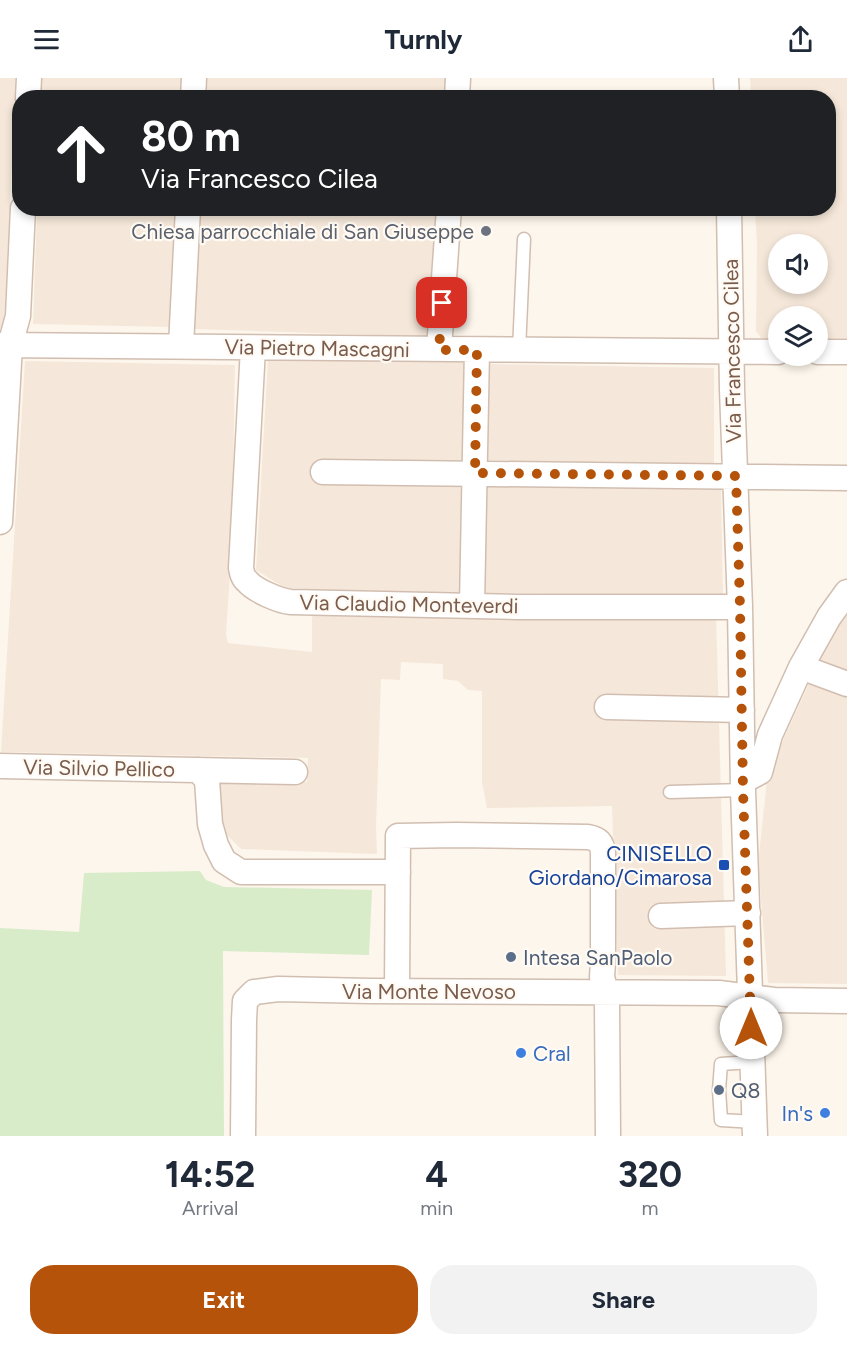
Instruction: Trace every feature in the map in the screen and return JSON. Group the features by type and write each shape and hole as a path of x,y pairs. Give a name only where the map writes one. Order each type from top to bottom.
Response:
{"street":[{"path":"0,522 5,345 18,316 23,216"},
{"path":"181,346 188,216"},
{"path":"439,350 448,216"},
{"name":"Via Francesco Cilea","path":"729,216 743,785 755,1129"},
{"name":"Via Pietro Mascagni","path":"5,345 768,352"},
{"name":"Via Claudio Monteverdi","path":"253,348 242,556 242,574 248,584 283,601 472,606 740,607"},
{"path":"472,606 477,350"},
{"path":"828,352 847,352"},
{"path":"323,472 847,478"},
{"path":"743,785 760,772 770,735 801,667 829,617 847,592"},
{"path":"801,667 847,684"},
{"path":"607,707 742,710"},
{"name":"Via Silvio Pellico","path":"0,766 295,772"},
{"name":"Via Silvio Pellico","path":"198,770 207,780 210,824 216,845 224,861 241,872 398,872"},
{"path":"397,991 398,836 588,837 599,841 603,853 602,977 606,992 608,1136"},
{"path":"661,915 748,913"},
{"name":"Via Monte Nevoso","path":"243,1136 245,1001 254,992 278,989 719,993 774,1000 847,1002"}],"lane":[{"path":"519,350 524,239"},
{"path":"670,792 743,785"},
{"path":"752,1062 721,1064 719,1090 721,1120 755,1129"}],"shaded area":[{"path":"0,78 16,78 15,90 12,90 12,161 4,328 0,328"},
{"path":"42,78 182,78 181,90 41,90"},
{"path":"207,78 449,78 449,90 206,90"},
{"path":"750,78 847,78 847,338 828,339 828,306 768,306 768,338 761,338 756,331 755,216 836,216 836,90 751,90"},
{"path":"37,216 176,216 170,327 33,324"},
{"path":"200,216 443,216 437,337 193,329"},
{"path":"268,358 473,362 467,596 285,588 256,570"},
{"path":"25,361 235,365 232,544 226,634 228,643 312,652 312,610 716,614 726,976 618,975 612,806 487,808 482,782 482,691 468,690 458,681 443,679 443,664 401,662 400,680 381,679 377,854 241,849 224,832 218,776 307,782 308,758 1,752"},
{"path":"488,364 714,368 714,469 486,460"},
{"path":"486,478 721,488 723,595 482,593"},
{"path":"847,614 847,984 768,983 758,864 767,780 831,636"}],"green space":[{"path":"200,871 206,880 224,887 372,890 369,955 223,951 224,1136 0,1136 0,928 79,932 84,873"}],"place":[{"name":"Chiesa parrocchiale di San Giuseppe","path":"486,231"},
{"name":"CINISELLO Giordano/Cimarosa","path":"724,865"},
{"name":"Intesa SanPaolo","path":"511,957"},
{"name":"Cral","path":"521,1053"},
{"name":"Q8","path":"719,1090"},
{"name":"In's","path":"825,1113"}],"route":[{"path":"442,303 439,350 477,350 475,473 736,476 751,1028"}]}
